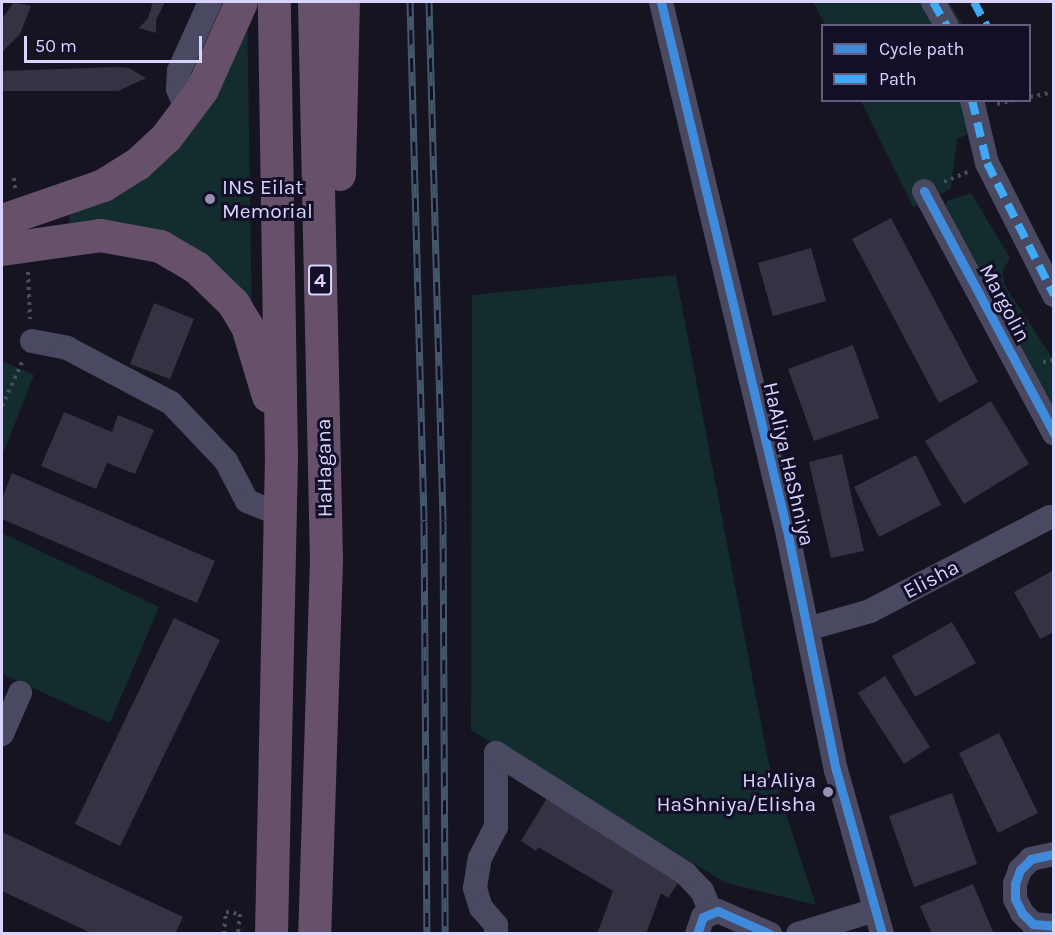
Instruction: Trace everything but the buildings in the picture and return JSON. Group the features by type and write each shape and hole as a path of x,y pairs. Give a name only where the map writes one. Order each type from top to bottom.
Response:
{"highway":[{"path":"2,220 103,185 137,164 186,111 223,47 241,2"},
{"name":"HaHagana","path":"271,933 281,460 274,2"},
{"name":"HaHagana","path":"314,2 326,559 314,933"},
{"path":"326,559 343,2"},
{"path":"2,249 100,235 160,246 196,267 216,283 247,326 266,384 281,460"}],"street":[{"path":"186,111 178,89 179,71 210,2"},
{"name":"HaAliya HaShniya","path":"661,2 807,629 836,770 882,933"},
{"path":"933,2 946,24"},
{"path":"972,102 987,163 1053,295"},
{"name":"Margolin","path":"924,191 1053,432"},
{"path":"32,341 67,348 171,403 226,461 247,501 280,514"},
{"name":"Elisha","path":"807,629 870,611 1052,515"},
{"path":"2,734 20,693"},
{"path":"496,933 496,925 481,908 475,888 480,858 496,827 496,753 685,873 702,891 711,912"},
{"path":"1040,928 1015,899 1015,884 1020,870 1031,859 1053,854"},
{"path":"798,933 875,910"},
{"path":"697,933 703,917 711,912 736,916 770,933"}],"path":[{"path":"1031,98 1053,92"},
{"path":"924,191 987,163"},
{"path":"224,933 226,912 240,914 238,933"}],"green space":[{"path":"813,2 949,2 962,24 824,24"},
{"path":"247,7 252,322 234,288 70,228 69,208 105,195"},
{"path":"861,102 983,102 990,125 957,139 951,189 913,207"},
{"path":"971,193 1010,258 1003,270 1004,284 1053,359 1053,406 944,212 947,201"},
{"path":"676,275 768,760 816,905 726,883 471,730 472,295"},
{"path":"2,361 34,375 2,456"},
{"path":"2,533 159,607 110,723 2,674"}],"railway":[{"path":"410,2 424,521 427,934"},
{"path":"429,2 443,520 445,934"}],"marked path":[{"path":"933,2 946,24"},
{"path":"974,2 986,24"},
{"path":"972,102 987,163 1054,295"}],"cycle path":[{"path":"661,2 788,535 836,770 882,934"},
{"path":"924,191 1054,433"},
{"path":"1054,854 1031,859 1020,870 1015,884 1015,899 1022,913 1033,924 1054,926"},
{"path":"697,934 703,917 718,911 770,934"}],"place":[{"name":"INS Eilat Memorial","path":"210,199"},
{"name":"Ha'Aliya HaShniya/Elisha","path":"828,792"}]}
